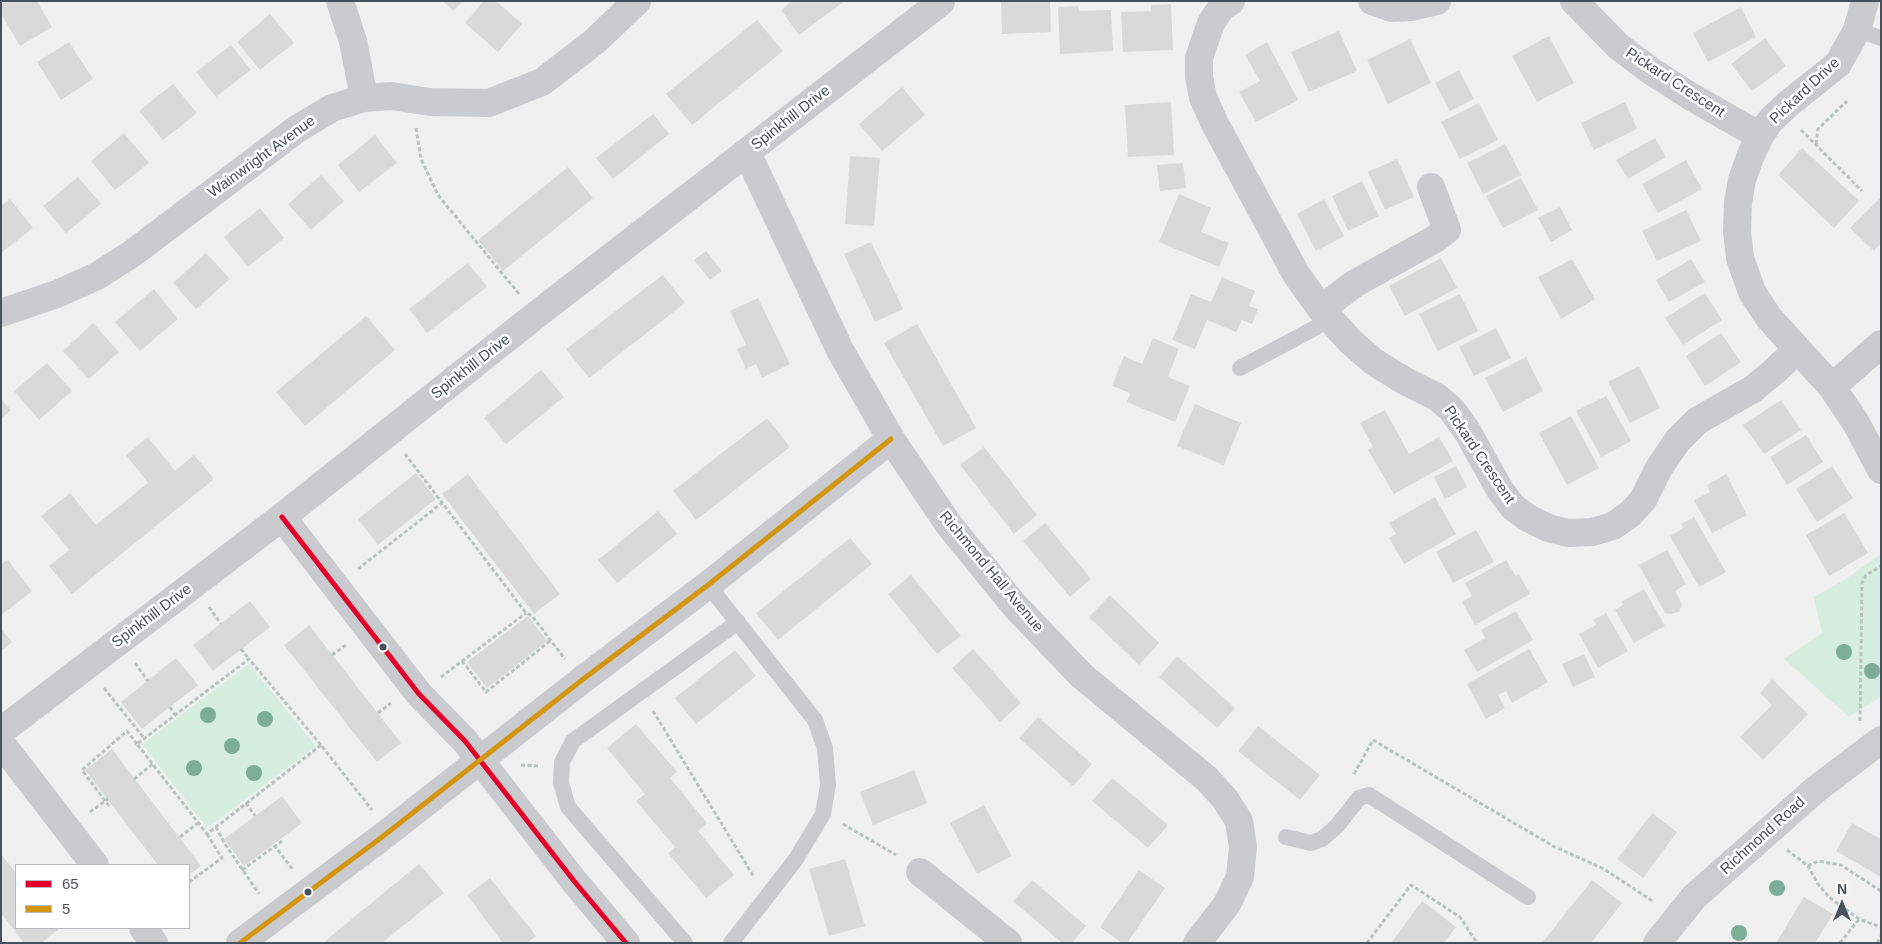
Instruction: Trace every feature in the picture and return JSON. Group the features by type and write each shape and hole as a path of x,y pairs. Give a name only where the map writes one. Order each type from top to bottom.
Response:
{"main road":[{"name":"Richmond Road","path":"1657,943 1694,897 1815,790 1870,732"}],"street":[{"path":"340,1 352,41 364,98"},
{"name":"Wainwright Avenue","path":"1,313 57,294 97,276 133,253 297,129 332,108 364,98 391,96 430,102 489,103 542,82 594,42 637,1"},
{"path":"1372,1 1392,8 1412,7 1437,1"},
{"name":"Pickard Crescent","path":"1574,1 1618,46 1650,71 1760,136"},
{"name":"Pickard Drive","path":"1865,1 1869,34 1838,64 1788,104 1770,121 1760,136 1742,180 1738,202 1737,230 1740,258 1752,292 1769,318 1832,387 1856,423 1881,470"},
{"name":"Spinkhill Drive","path":"1,731 282,518 536,315 941,2"},
{"name":"Pickard Crescent","path":"1221,3 1211,24 1200,58 1199,77 1204,97 1214,122 1296,274 1325,313 1374,362 1405,381 1437,397 1452,410 1467,431 1500,490 1513,507 1528,518 1548,528 1568,533 1592,532 1613,526 1630,514 1643,500 1659,468 1678,440 1691,427 1753,389 1797,349"},
{"name":"Richmond Hall Avenue","path":"745,153 751,161 840,350 891,439 950,525 1015,606 1082,676 1207,779 1225,799 1239,821 1243,848 1240,877 1227,904 1199,942"},
{"path":"1325,313 1354,284 1436,239 1447,230 1431,187"},
{"path":"1832,387 1881,344"},
{"path":"240,943 382,837 708,585 891,439"},
{"path":"282,518 419,694 465,741 574,881 626,943"},
{"path":"1,743 94,864"},
{"path":"920,872 1008,943"},
{"path":"144,929 154,943"}],"lane":[{"path":"1240,368 1315,328 1325,313"},
{"path":"708,585 815,720 825,748 828,785 823,814 796,859 731,943"},
{"path":"685,943 568,807 561,783 562,762 573,741 738,622"},
{"path":"1286,837 1311,843 1322,839 1337,826 1359,798 1369,795 1528,897"}],"path":[{"path":"1816,145 1818,129 1847,102"},
{"path":"416,123 421,159 438,195 523,298"},
{"path":"1797,126 1862,191"},
{"path":"401,449 526,613 532,616 561,654"},
{"path":"336,587 442,503"},
{"path":"1870,732 1862,584 1866,575 1881,566"},
{"path":"204,600 221,624"},
{"path":"442,676 526,613"},
{"path":"462,661 486,692 550,641"},
{"path":"241,649 321,745 373,812"},
{"path":"130,657 148,681"},
{"path":"137,744 249,659"},
{"path":"98,682 144,738"},
{"path":"641,692 766,897"},
{"path":"170,707 175,715"},
{"path":"109,806 82,770 127,731 207,834 222,858 190,881"},
{"path":"1373,740 1553,846 1604,869 1652,900"},
{"path":"207,834 321,745"},
{"path":"134,779 153,764"},
{"path":"85,815 106,800"},
{"path":"246,804 255,816"},
{"path":"180,837 198,823"},
{"path":"844,825 896,855"},
{"path":"216,827 242,870 262,898"},
{"path":"242,870 282,841"},
{"path":"274,845 295,872"},
{"path":"1785,848 1808,866 1818,884 1829,897 1859,919 1881,927"},
{"path":"1808,866 1818,861 1841,865 1881,891"},
{"path":"1367,943 1411,885 1460,917 1477,943"},
{"path":"1840,943 1859,919"},
{"path":"1877,943 1881,936"}],"green space":[{"path":"1881,554 1881,697 1849,717 1784,659 1822,633 1814,597 1847,578"},
{"path":"249,664 316,746 207,828 142,744"}],"building":[{"path":"6,1 37,1 52,27 20,46 1,14 1,4"},
{"path":"443,1 463,1 453,11"},
{"path":"484,1 496,1 522,24 498,52 465,23"},
{"path":"792,1 845,1 799,35 781,10"},
{"path":"1001,1 1050,1 1051,32 1002,34"},
{"path":"1171,4 1173,50 1123,52 1121,12 1151,11 1151,5"},
{"path":"1078,6 1079,11 1111,10 1113,51 1060,54 1058,7"},
{"path":"1741,7 1756,37 1708,62 1693,33"},
{"path":"270,14 294,43 260,70 237,42"},
{"path":"757,20 783,51 692,125 666,94"},
{"path":"1339,31 1357,71 1309,92 1291,52"},
{"path":"1549,36 1574,83 1537,102 1512,56"},
{"path":"1765,38 1786,66 1752,91 1731,64"},
{"path":"1410,39 1431,83 1388,104 1367,60"},
{"path":"69,42 93,79 61,100 37,62"},
{"path":"1267,42 1298,100 1256,122 1239,92 1260,81 1245,55"},
{"path":"231,45 251,70 216,97 196,72"},
{"path":"1459,70 1474,99 1450,111 1435,83"},
{"path":"173,84 197,113 163,140 139,111"},
{"path":"902,87 925,115 882,151 859,124"},
{"path":"1171,102 1174,155 1128,157 1125,105"},
{"path":"1625,102 1637,129 1594,150 1581,123"},
{"path":"1479,103 1498,140 1460,159 1441,122"},
{"path":"653,114 669,134 613,179 596,158"},
{"path":"124,133 149,163 115,190 91,161"},
{"path":"375,135 397,163 359,192 338,165"},
{"path":"1655,138 1666,157 1628,179 1616,160"},
{"path":"1505,144 1521,175 1483,194 1467,163"},
{"path":"1802,148 1859,201 1834,228 1778,175"},
{"path":"850,156 880,158 874,226 845,224"},
{"path":"1397,159 1414,197 1385,210 1368,172"},
{"path":"1686,160 1702,189 1658,213 1642,184"},
{"path":"1183,163 1186,188 1160,191 1157,165"},
{"path":"568,167 593,198 503,271 478,240"},
{"path":"321,175 344,201 311,230 288,204"},
{"path":"78,177 101,204 66,233 43,206"},
{"path":"1521,178 1538,210 1503,228 1486,196"},
{"path":"1362,181 1379,216 1348,231 1332,196"},
{"path":"1179,194 1211,208 1201,232 1229,243 1219,267 1159,242"},
{"path":"1881,197 1881,243 1874,251 1850,228"},
{"path":"10,199 33,228 1,253 1,206"},
{"path":"1324,199 1344,236 1316,251 1297,214"},
{"path":"1560,207 1572,230 1551,242 1538,218"},
{"path":"260,208 284,238 248,267 224,237"},
{"path":"1686,210 1701,241 1657,261 1642,231"},
{"path":"871,242 903,309 875,322 844,254"},
{"path":"706,251 722,271 710,280 694,260"},
{"path":"206,253 230,279 196,309 173,283"},
{"path":"1441,258 1457,288 1405,316 1389,286"},
{"path":"1572,259 1595,299 1561,319 1538,277"},
{"path":"1691,259 1705,282 1669,302 1656,280"},
{"path":"468,263 487,287 427,333 409,309"},
{"path":"663,275 685,303 589,378 566,349"},
{"path":"1222,277 1255,291 1249,306 1258,309 1252,324 1242,320 1236,332 1207,320 1195,349 1172,340 1191,294 1211,302"},
{"path":"154,289 178,319 140,351 115,322"},
{"path":"1705,293 1722,320 1683,345 1665,318"},
{"path":"1460,294 1478,331 1438,351 1419,314"},
{"path":"758,298 790,364 762,378 756,364 746,369 737,349 746,345 730,311"},
{"path":"366,316 395,350 305,426 276,392"},
{"path":"93,323 119,352 89,379 63,351"},
{"path":"917,324 976,428 943,446 884,343"},
{"path":"1496,328 1511,358 1474,376 1459,347"},
{"path":"1721,333 1741,362 1705,386 1686,356"},
{"path":"1153,338 1179,349 1168,377 1190,386 1175,422 1127,402 1130,393 1112,386 1124,356 1142,364"},
{"path":"1526,357 1543,391 1503,412 1485,378"},
{"path":"47,363 72,391 39,420 14,391"},
{"path":"1639,366 1660,408 1630,423 1608,382"},
{"path":"541,370 564,397 506,444 484,418"},
{"path":"1606,396 1631,441 1601,457 1576,411"},
{"path":"1,399 11,410 1,419"},
{"path":"1781,400 1801,430 1764,454 1743,425"},
{"path":"1195,404 1241,423 1224,465 1177,446"},
{"path":"1385,410 1409,454 1439,437 1453,461 1394,494 1368,450 1373,447 1360,423"},
{"path":"1571,416 1599,468 1567,485 1539,433"},
{"path":"767,418 790,447 696,520 673,491"},
{"path":"1806,435 1823,462 1787,485 1770,457"},
{"path":"148,437 175,471 194,455 214,479 72,594 49,566 69,550 41,516 70,493 96,525 148,483 126,455"},
{"path":"984,447 1037,515 1014,534 960,465"},
{"path":"1456,466 1467,487 1445,499 1434,477"},
{"path":"1832,466 1853,498 1817,522 1796,489"},
{"path":"416,473 436,499 378,545 358,519"},
{"path":"468,474 560,594 534,614 442,494"},
{"path":"1726,474 1747,515 1712,533 1694,500 1710,492 1707,485"},
{"path":"1435,497 1456,534 1404,564 1389,538 1396,534 1389,523"},
{"path":"658,511 677,534 617,583 598,560"},
{"path":"1844,513 1868,553 1829,576 1806,535"},
{"path":"1694,517 1726,572 1699,587 1670,536 1683,528 1681,524"},
{"path":"1045,523 1091,579 1070,597 1023,541"},
{"path":"1476,530 1494,562 1453,583 1436,552"},
{"path":"850,538 872,564 778,640 756,613"},
{"path":"1667,550 1686,584 1675,591 1682,604 1679,612 1671,614 1665,613 1639,565"},
{"path":"8,560 32,591 1,615 1,564"},
{"path":"1506,560 1516,576 1519,574 1530,594 1475,625 1462,602 1472,596 1465,583"},
{"path":"911,575 961,636 937,654 888,594"},
{"path":"1644,589 1665,626 1634,643 1615,610 1623,605 1621,602"},
{"path":"1110,595 1159,643 1139,665 1089,617"},
{"path":"250,601 270,627 213,671 193,645"},
{"path":"1516,611 1533,640 1477,672 1464,650 1485,638 1481,630"},
{"path":"1606,613 1628,651 1598,668 1579,634 1596,625 1593,620"},
{"path":"528,616 547,641 487,688 467,662"},
{"path":"309,625 401,743 377,762 284,645"},
{"path":"1,629 12,642 1,651"},
{"path":"973,649 1021,703 1000,722 952,668"},
{"path":"1529,649 1548,682 1512,703 1506,691 1498,695 1505,708 1486,719 1467,684"},
{"path":"735,650 756,676 696,724 675,698"},
{"path":"1584,654 1595,677 1573,687 1562,664"},
{"path":"1177,656 1235,708 1217,728 1159,677"},
{"path":"176,658 198,685 142,729 121,702"},
{"path":"1772,679 1808,714 1763,760 1740,737 1772,705 1760,693"},
{"path":"1038,717 1092,764 1073,786 1019,738"},
{"path":"636,724 677,772 670,778 707,823 698,831 734,875 706,898 668,853 675,847 636,801 645,794 607,748"},
{"path":"1258,726 1320,775 1300,800 1238,751"},
{"path":"112,749 201,866 190,874 190,864 157,864 85,770"},
{"path":"914,770 927,803 873,825 860,792"},
{"path":"1112,778 1168,825 1148,848 1092,801"},
{"path":"282,796 302,823 244,866 224,839"},
{"path":"984,805 1012,856 977,874 950,823"},
{"path":"1652,813 1677,832 1643,878 1617,859"},
{"path":"1852,823 1881,839 1881,877 1836,851"},
{"path":"1,854 15,872 15,929 59,929 41,943 24,943 1,913"},
{"path":"845,859 865,926 829,936 809,869"},
{"path":"419,864 444,893 382,943 326,943 325,941"},
{"path":"1139,870 1165,888 1127,943 1122,943 1100,927"},
{"path":"490,878 536,936 527,943 503,943 467,895"},
{"path":"1032,880 1086,926 1072,943 1062,943 1013,901"},
{"path":"1592,880 1622,903 1591,943 1542,943"},
{"path":"1804,897 1833,914 1815,943 1776,943"},
{"path":"1422,901 1456,927 1444,943 1391,943"}],"transit line":[{"name":"5","path":"240,943 382,837 582,680 708,585 891,439"},
{"name":"65","path":"282,517 419,694 465,741 574,881 626,943"}]}
